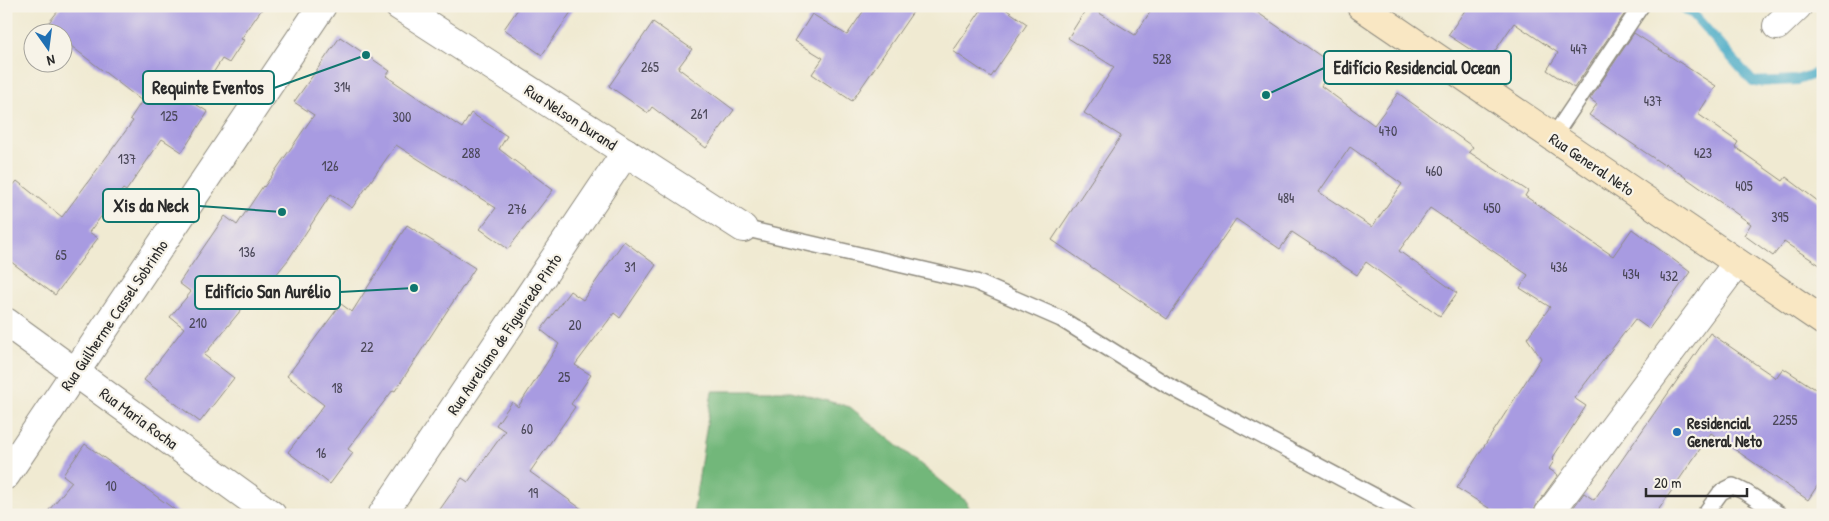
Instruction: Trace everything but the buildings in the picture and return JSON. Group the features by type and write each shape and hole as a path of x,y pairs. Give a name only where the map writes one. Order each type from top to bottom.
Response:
{"main road":[{"name":"Rua General Neto","path":"1361,6 1737,263 1820,313"}],"street":[{"name":"Rua Guilherme Cassel Sobrinho","path":"6,475 322,6"},
{"name":"Rua Nelson Durand","path":"399,6 743,228"},
{"path":"1777,26 1798,6"},
{"name":"Rua Aureliano de Figueiredo Pinto","path":"382,515 626,152"},
{"path":"1548,515 1737,263"},
{"name":"Rua Maria Rocha","path":"6,322 272,515"}],"lane":[{"path":"1554,137 1641,6"},
{"path":"743,228 976,282 1060,319 1167,385 1410,515"},
{"path":"1704,515 1721,492 1733,486 1780,515"}],"green space":[{"path":"712,391 791,391 850,407 967,502 969,515 693,515"}],"waterway":[{"path":"1681,6 1694,15 1753,82 1797,80 1823,71"}],"place":[{"name":"Requinte Eventos","path":"366,55"},
{"name":"Edifício Residencial Ocean","path":"1266,95"},
{"name":"Xis da Neck","path":"282,212"},
{"name":"Edifício San Aurélio","path":"414,288"},
{"name":"Residencial General Neto","path":"1677,432"}]}
